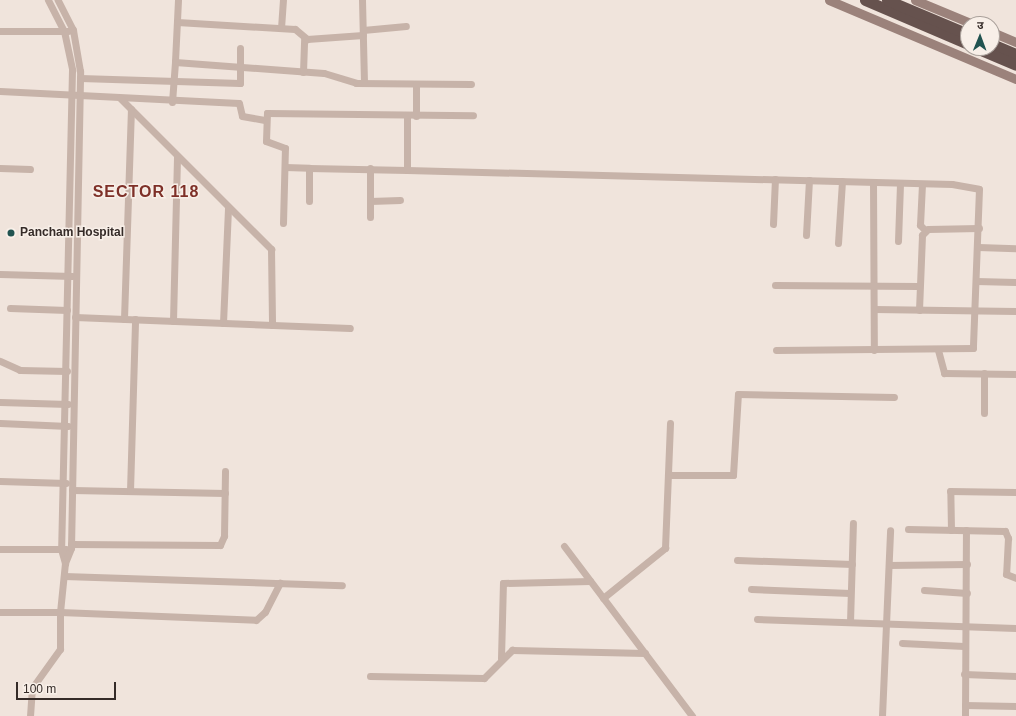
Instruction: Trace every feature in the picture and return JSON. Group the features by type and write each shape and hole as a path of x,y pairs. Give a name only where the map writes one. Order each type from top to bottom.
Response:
{"highway":[{"path":"865,0 960,41"},
{"path":"887,0 960,31"},
{"path":"1000,47 1016,54"},
{"path":"995,56 1016,65"}],"main road":[{"path":"829,0 1016,79"},
{"path":"915,0 960,19"},
{"path":"1000,35 1016,42"}],"street":[{"path":"30,716 32,688 60,649 60,612 65,563 71,546 72,404 77,276 75,96 71,58 64,31 48,0"},
{"path":"58,0 73,30 80,78 75,96 64,370 61,549 65,563"},
{"path":"172,102 178,22 178,0"},
{"path":"281,28 283,0"},
{"path":"362,0 364,83"},
{"path":"178,22 297,30 304,38 303,72"},
{"path":"304,38 406,26"},
{"path":"0,31 73,30"},
{"path":"80,78 240,83 240,48"},
{"path":"175,62 335,74 364,83 471,84"},
{"path":"416,84 416,116"},
{"path":"0,91 172,102 238,103 242,116 265,120"},
{"path":"120,98 273,253 272,325"},
{"path":"124,319 131,109"},
{"path":"283,224 285,167 284,146 266,141 265,120 268,112 407,116 473,115"},
{"path":"407,116 407,170"},
{"path":"173,321 177,157"},
{"path":"285,167 842,181 922,184 979,189 976,311 973,348 938,350 776,350"},
{"path":"0,168 30,169"},
{"path":"309,168 309,201"},
{"path":"370,168 370,217"},
{"path":"773,224 775,179"},
{"path":"806,235 809,180"},
{"path":"838,243 842,181"},
{"path":"873,183 874,350"},
{"path":"898,240 900,184"},
{"path":"922,184 920,226 926,231 979,228"},
{"path":"370,200 400,200"},
{"path":"223,323 228,207"},
{"path":"919,310 918,286 922,235 926,231"},
{"path":"978,247 1016,248"},
{"path":"0,274 77,276"},
{"path":"976,280 1016,282"},
{"path":"774,285 918,286"},
{"path":"10,308 67,310"},
{"path":"874,309 1016,311"},
{"path":"75,317 350,328"},
{"path":"130,491 134,319"},
{"path":"938,350 944,373 1016,374"},
{"path":"0,361 20,370 74,371"},
{"path":"984,373 984,413"},
{"path":"668,475 733,475 738,394 894,397"},
{"path":"0,402 72,404"},
{"path":"0,423 72,426"},
{"path":"603,598 665,548 670,423"},
{"path":"0,549 61,549 71,546 218,546 224,536 225,471"},
{"path":"0,481 63,483 72,486 130,491 225,493"},
{"path":"951,530 950,491 1016,492"},
{"path":"850,622 853,523"},
{"path":"908,529 1006,532 1006,574 1016,578"},
{"path":"882,716 890,530"},
{"path":"965,716 964,646 967,593 966,530"},
{"path":"564,546 692,716"},
{"path":"737,560 852,564"},
{"path":"889,564 967,564"},
{"path":"64,576 342,585"},
{"path":"501,658 503,583 590,581"},
{"path":"0,612 60,612 256,620 262,616 280,583"},
{"path":"751,589 850,593"},
{"path":"924,590 967,593"},
{"path":"757,619 850,622 886,625 1016,628"},
{"path":"902,643 964,646"},
{"path":"370,676 473,679 490,674 501,658 512,650 645,653"},
{"path":"964,674 1016,676"},
{"path":"965,705 1016,706"}],"place":[{"name":"Pancham Hospital","path":"11,233"}],"district":[{"name":"SECTOR 118","path":"146,192"}]}
